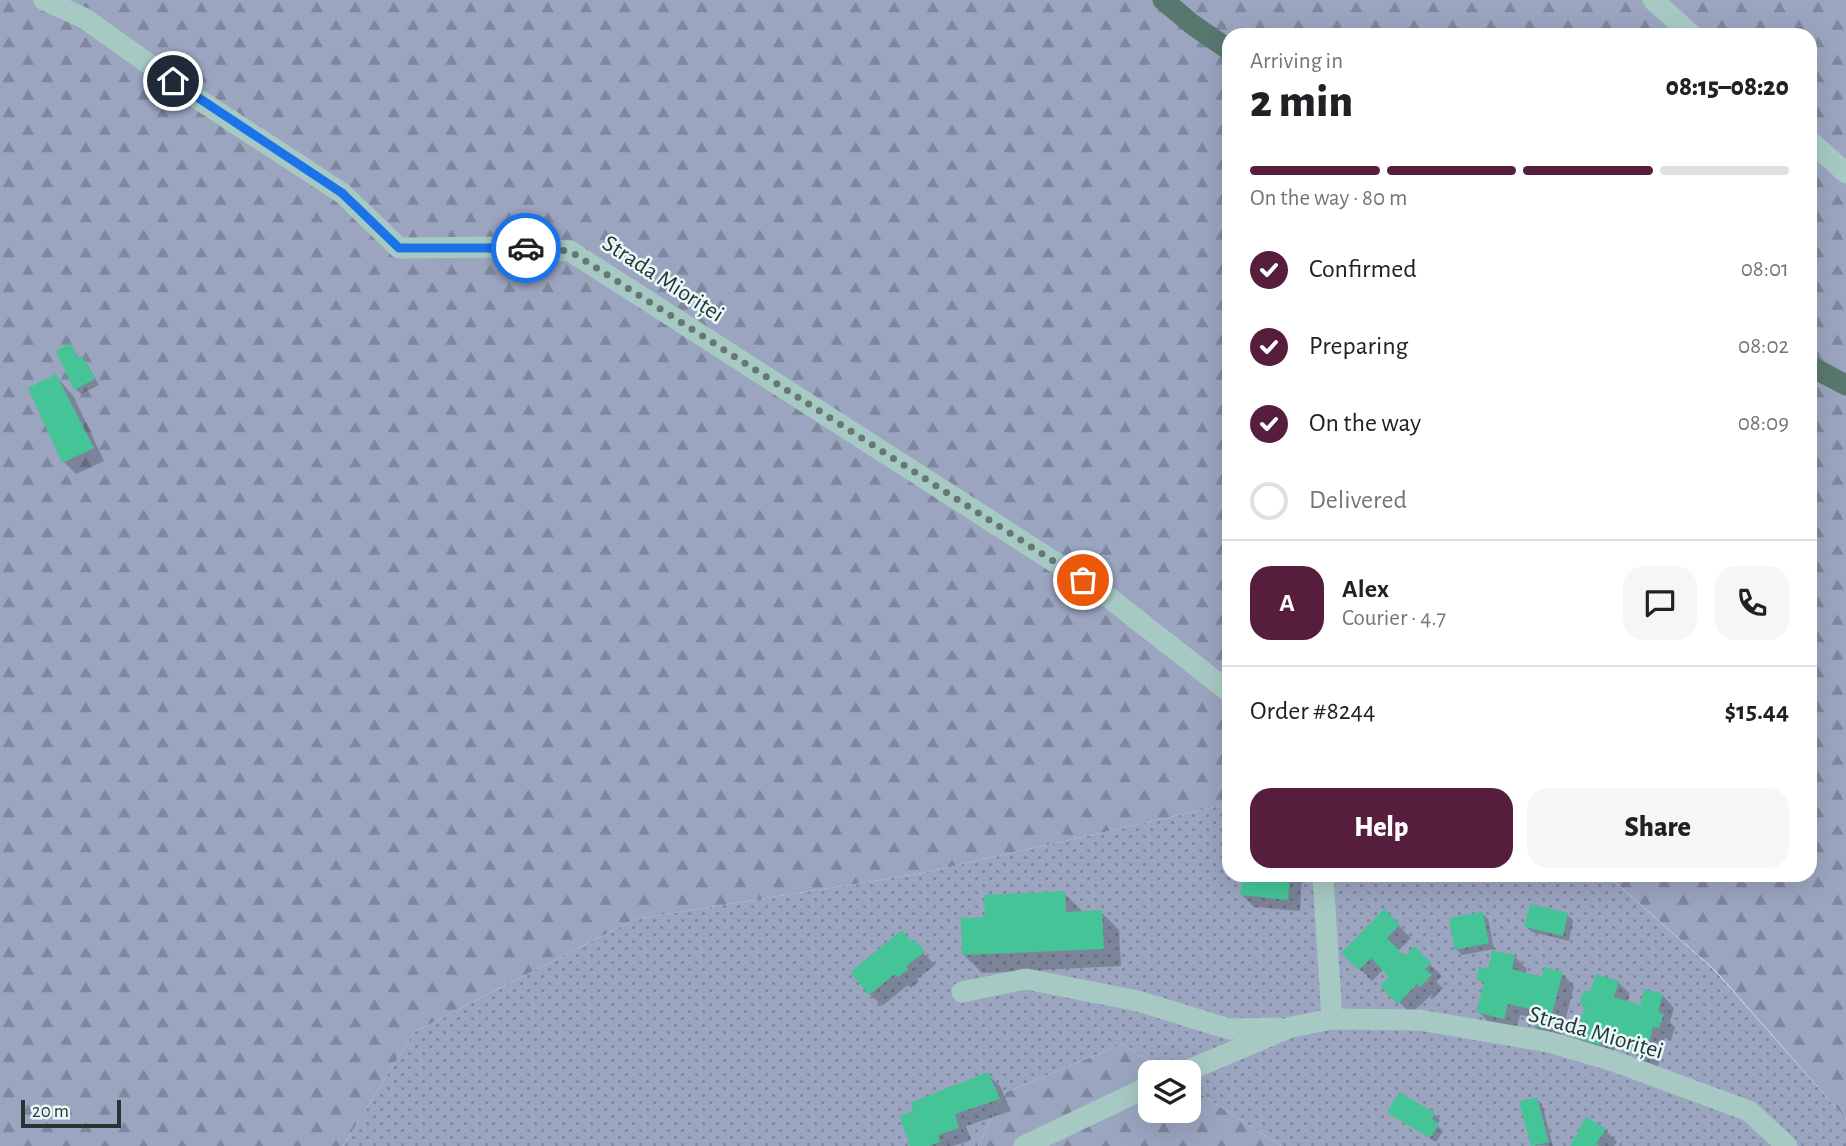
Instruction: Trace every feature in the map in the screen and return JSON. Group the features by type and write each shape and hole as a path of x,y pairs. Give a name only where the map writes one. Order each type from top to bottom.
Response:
{"main road":[{"path":"1163,0 1222,45"},
{"path":"1817,370 1846,385"}],"street":[{"name":"Strada Mioriței","path":"44,0 84,18 195,97 342,193 399,248 504,247 570,251 1103,593 1222,686"},
{"path":"1653,0 1684,28"},
{"path":"1817,147 1846,173"},
{"path":"1323,882 1332,1018"},
{"path":"962,992 1026,979 1138,1001 1229,1029 1291,1027"},
{"name":"Strada Mioriței","path":"1201,1065 1291,1027 1332,1018 1419,1020 1549,1042 1614,1060 1749,1111 1787,1146"},
{"path":"1024,1146 1138,1092"}],"green space":[{"path":"0,0 1846,0 1846,1119 1716,971 1615,882 1817,882 1817,28 1222,28 1222,805 923,873 635,919 414,1032 343,1146 0,1146"},
{"path":"1222,805 1222,882 1615,882 1715,971 1846,1119 1846,1146 1281,1146 1201,1094 1201,1060 1148,1060 1123,1044 1004,1093 978,1146 343,1146 414,1032 635,919 923,873"},
{"path":"1123,1044 1148,1060 1138,1060 1138,1123 1201,1123 1201,1094 1281,1146 978,1146 1004,1093"}],"building":[{"path":"71,343 78,358 82,356 95,379 74,390 56,351"},
{"path":"56,374 94,448 62,463 28,388"},
{"path":"1243,882 1289,882 1288,900 1240,895"},
{"path":"1065,891 1066,912 1102,910 1104,949 962,955 961,918 985,917 984,895"},
{"path":"1530,904 1568,913 1563,936 1524,927"},
{"path":"1384,909 1400,924 1387,938 1405,956 1414,946 1432,963 1425,969 1432,975 1420,987 1417,984 1398,1004 1380,986 1389,977 1371,958 1359,970 1341,953"},
{"path":"1483,912 1489,943 1455,950 1449,918"},
{"path":"902,930 925,952 906,966 908,969 898,977 895,974 869,995 850,972"},
{"path":"1492,950 1515,955 1512,969 1542,977 1544,967 1563,972 1548,1029 1531,1025 1535,1010 1508,1004 1504,1019 1476,1012 1484,982 1476,980 1479,967 1488,969"},
{"path":"1596,974 1619,981 1614,997 1640,1005 1644,989 1663,994 1658,1012 1664,1014 1659,1028 1653,1027 1646,1055 1628,1050 1631,1037 1605,1029 1600,1045 1575,1038 1585,1006 1579,1004 1584,990 1590,992"},
{"path":"988,1072 1000,1099 955,1114 959,1128 938,1135 940,1142 928,1146 910,1146 899,1116 914,1111 910,1103"},
{"path":"1399,1092 1435,1113 1432,1119 1439,1124 1430,1138 1387,1113"},
{"path":"1537,1097 1549,1142 1531,1146 1519,1102"},
{"path":"1586,1117 1606,1129 1596,1144 1600,1146 1570,1146"}],"way so far":[{"path":"526,248 570,251 1083,580"}],"route":[{"path":"173,81 342,193 399,248 526,248"}]}
